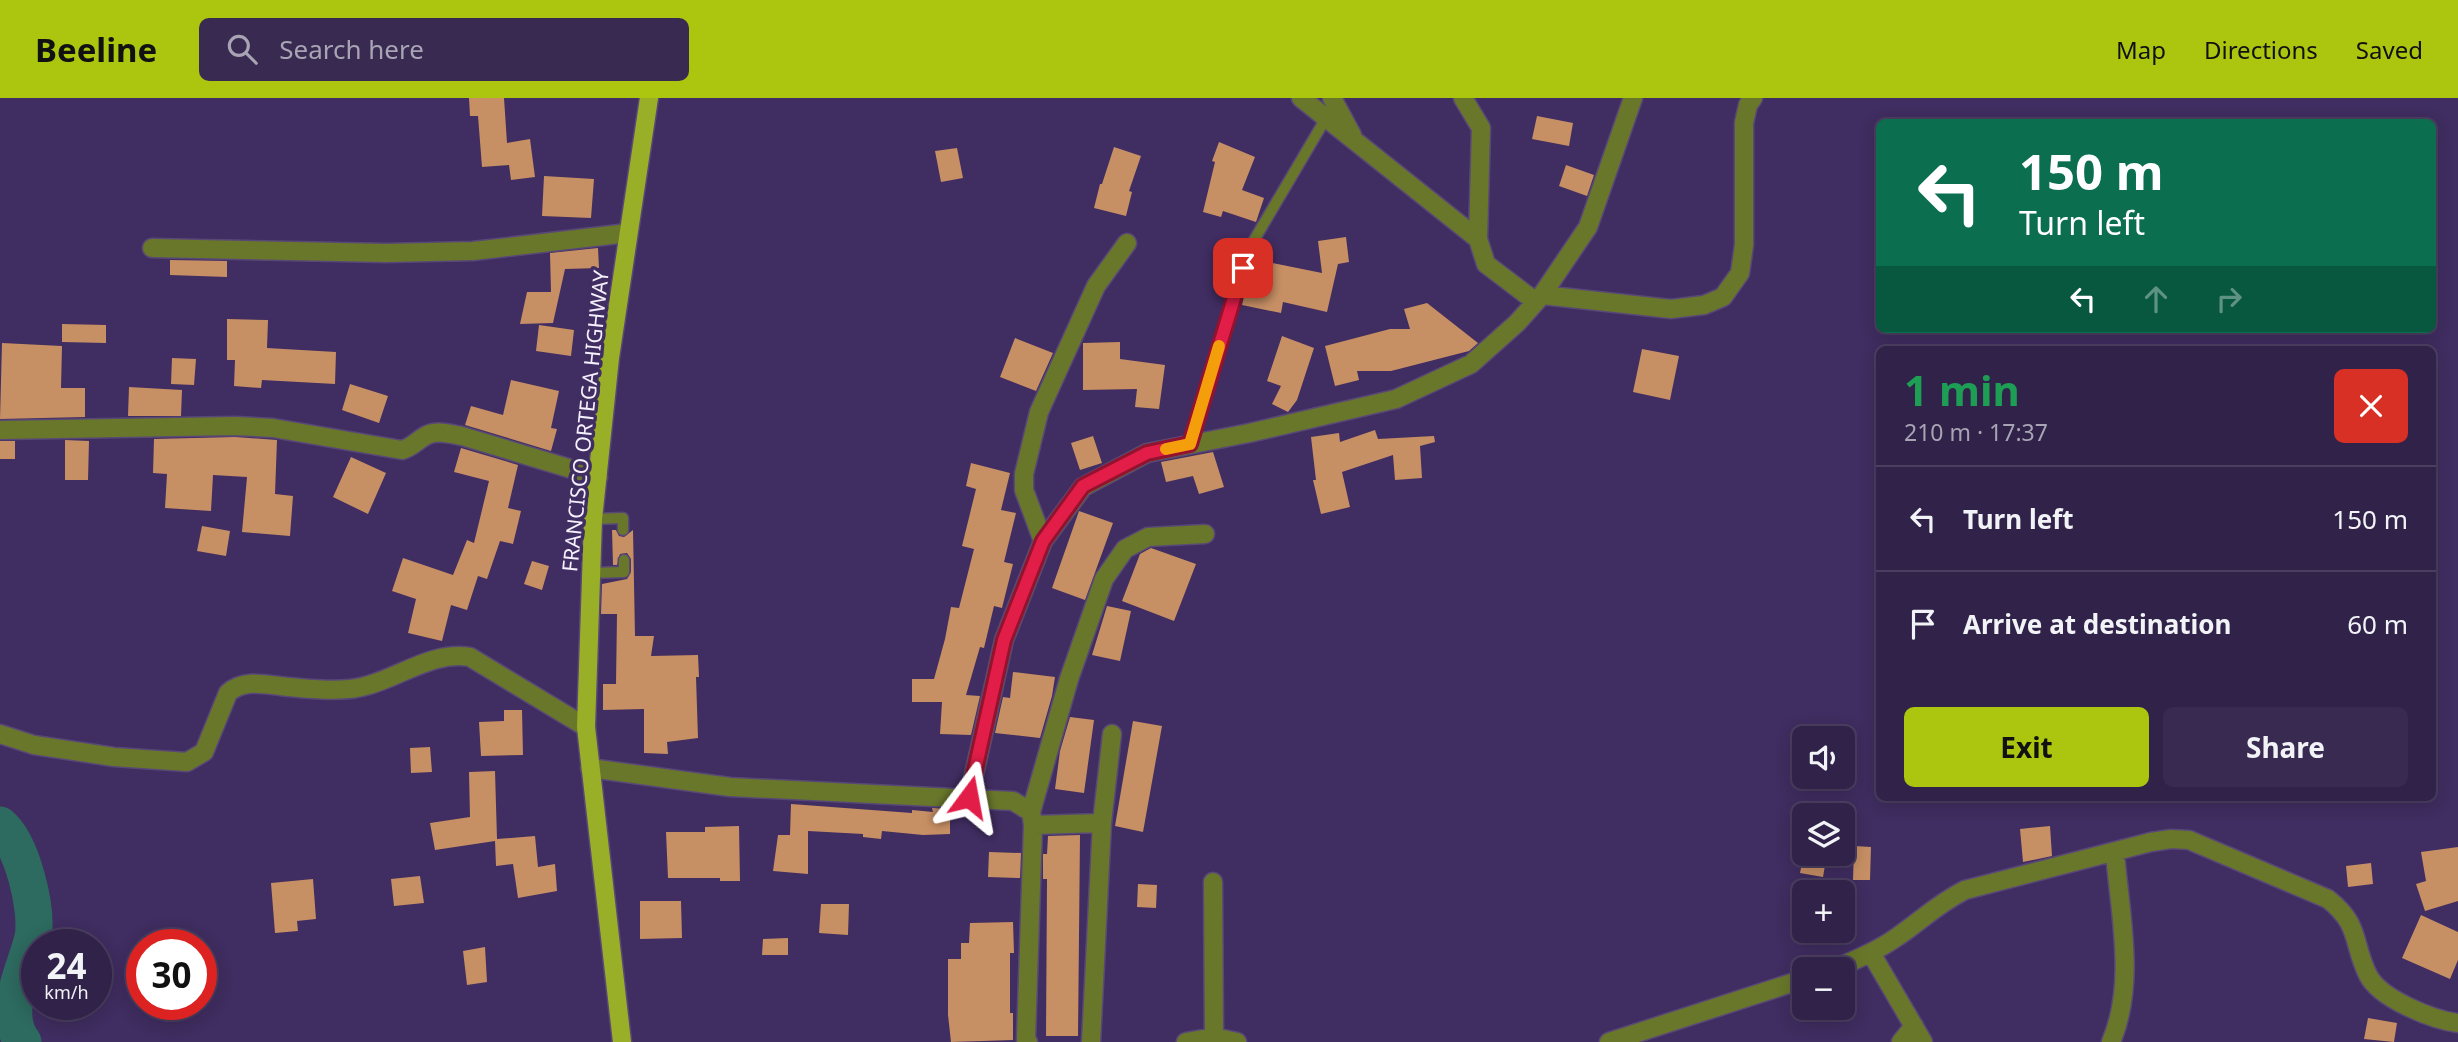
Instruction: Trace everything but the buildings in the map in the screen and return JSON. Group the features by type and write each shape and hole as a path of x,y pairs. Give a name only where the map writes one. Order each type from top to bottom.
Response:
{"main road":[{"name":"FRANCISCO ORTEGA HIGHWAY","path":"622,1042 586,727 593,519 610,358 649,98"}],"street":[{"path":"1301,98 1478,239"},
{"path":"1332,98 1356,142"},
{"path":"1463,98 1481,128 1478,239 1486,264 1539,298 1671,309 1704,305 1723,297 1740,272 1744,245 1744,124 1748,105 1753,98"},
{"path":"969,797 1004,640 1043,541 1083,486 1147,453 1396,399 1471,364 1517,323 1539,298 1588,228 1633,98"},
{"path":"152,248 386,253 473,251 628,233"},
{"path":"1043,541 1024,490 1024,474 1039,412 1096,286 1127,243"},
{"path":"0,430 235,426 273,428 402,450 412,447 426,435 443,432 598,478"},
{"path":"1028,1042 1032,819 1069,679 1104,579 1125,549 1148,537 1205,534"},
{"path":"0,734 34,745 114,757 187,762 204,752 228,693 234,687 254,683 318,690 366,686 432,660 457,655 470,657 586,727"},
{"path":"1091,1042 1102,823 1112,734"},
{"path":"590,768 730,787 1013,801 1032,819 1102,823"},
{"path":"1855,960 1896,938 1941,902 1965,890 2151,842 2189,840 2328,899 2341,909 2355,932 2368,975 2374,984 2416,1011 2458,1023"},
{"path":"2111,1042 2119,1022 2124,995 2124,959 2115,853"},
{"path":"1213,882 1198,1040 1237,1042"},
{"path":"1871,953 1923,1042"},
{"path":"1609,1042 1792,983"},
{"path":"1901,1042 1914,1026"}],"lane":[{"path":"1190,444 1235,289 1250,247 1325,118"},
{"path":"593,519 623,519 623,530"},
{"path":"591,573 624,572 624,560"}],"waterway":[{"path":"0,825 8,834 21,861 33,910 33,937 14,1004 17,1030 23,1042"}],"slow traffic":[{"path":"1166,449 1190,444 1219,346"}],"route":[{"path":"969,797 1004,640 1043,541 1083,486 1147,453 1190,444 1243,268"}]}
